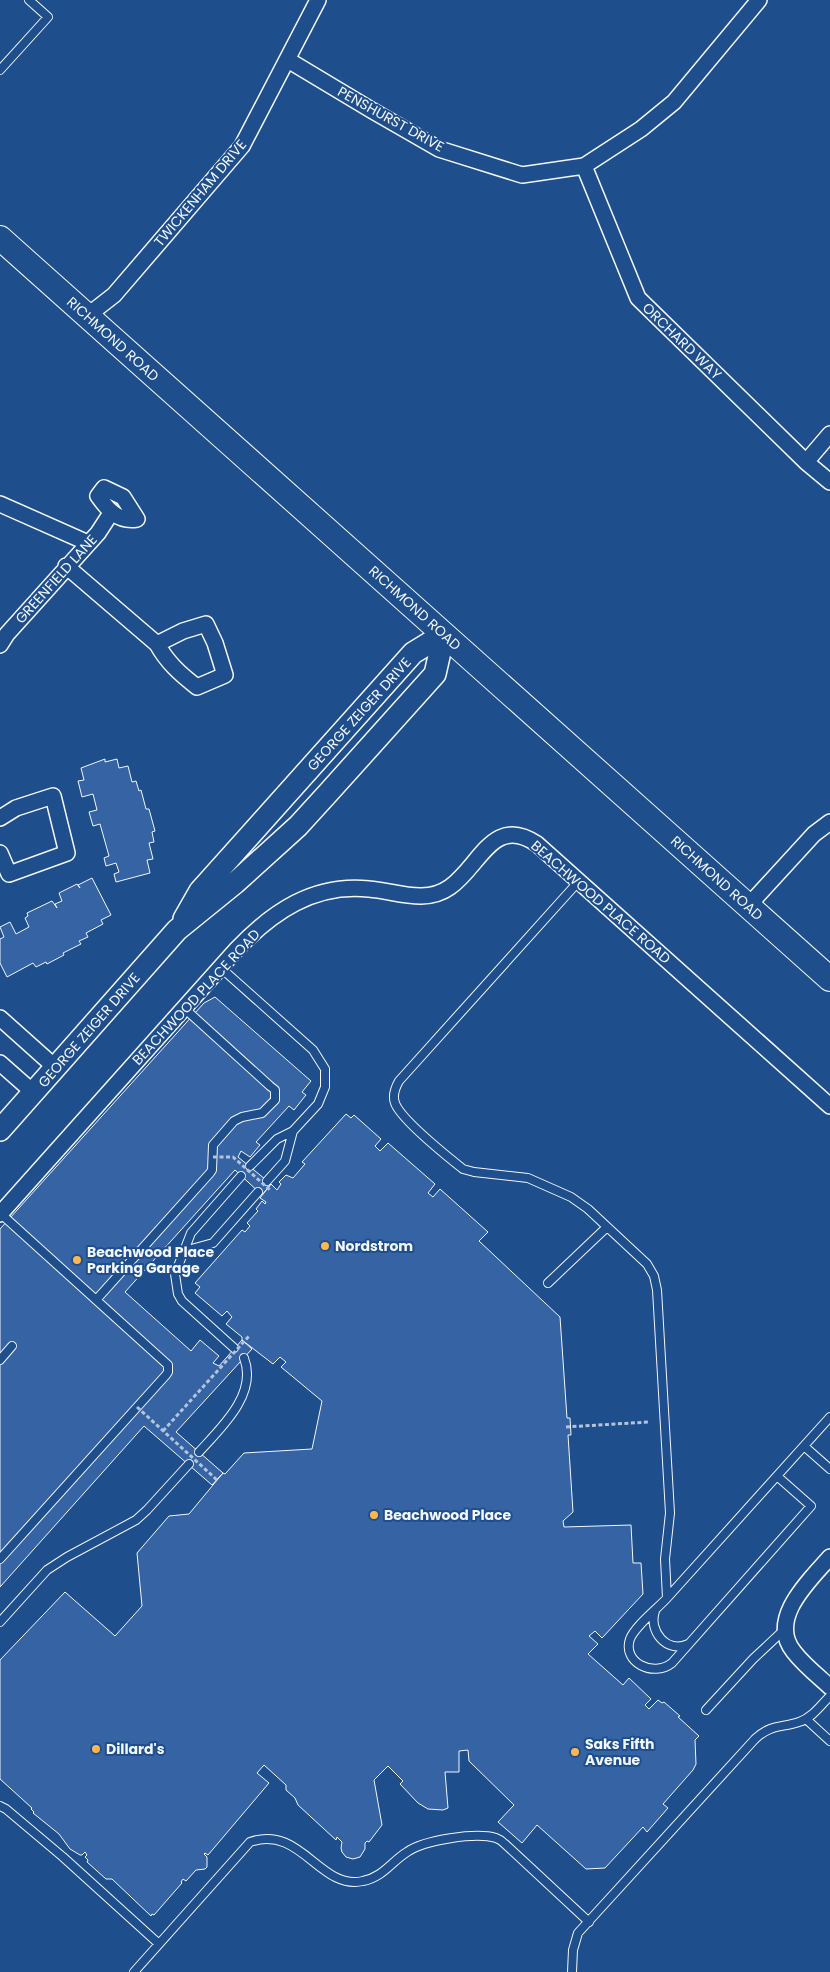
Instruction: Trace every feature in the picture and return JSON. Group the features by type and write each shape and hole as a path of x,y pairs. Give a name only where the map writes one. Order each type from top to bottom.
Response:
{"main road":[{"name":"RICHMOND ROAD","path":"0,238 830,979"}],"street":[{"name":"TWICKENHAM DRIVE","path":"87,316 114,295 242,146 318,0"},
{"name":"PENSHURST DRIVE","path":"288,60 373,111 440,148 522,175 584,166 641,129 674,102 759,0"},
{"name":"ORCHARD WAY","path":"584,166 638,298 806,462 830,482"},
{"path":"806,462 830,434"},
{"path":"0,504 88,543"},
{"name":"GREENFIELD LANE","path":"0,645 7,634 88,543 111,513"},
{"path":"66,566 157,644 164,656 180,674 197,687 226,675 206,624 182,631 157,644"},
{"name":"GEORGE ZEIGER DRIVE","path":"178,930 200,891 413,653 444,634"},
{"name":"GEORGE ZEIGER DRIVE","path":"0,1130 178,930 298,826 434,674 444,634"},
{"path":"0,818 16,808 53,796 67,853 9,874 0,853"},
{"path":"748,906 814,834 830,822"},
{"name":"BEACHWOOD PLACE ROAD","path":"0,1213 250,936 276,914 302,899 330,890 349,888 369,889 411,897 436,893 451,887 490,844 506,835 522,836 530,839 830,1106"},
{"path":"0,1018 56,1068"},
{"path":"0,1063 34,1093"},
{"path":"830,1557 794,1599 789,1608 786,1628 793,1651 830,1687"}],"lane":[{"path":"0,70 48,17 29,0"},
{"path":"579,881 399,1081 394,1089 393,1096 398,1111 404,1118 463,1169 486,1174 517,1176 544,1184 579,1202 647,1264 654,1276 657,1290 670,1513 665,1559 667,1598"},
{"path":"221,968 313,1050 321,1061 326,1079 322,1096 293,1132 285,1161 267,1181"},
{"path":"96,1300 210,1173 212,1170 215,1141 234,1121 242,1116 266,1111 275,1100 276,1095 270,1086 184,1008"},
{"path":"250,1166 277,1139 293,1132"},
{"path":"234,1348 182,1302 178,1294 174,1274 191,1233 241,1176"},
{"path":"184,1252 213,1243 258,1192"},
{"path":"0,1213 168,1365 168,1372 0,1559"},
{"path":"548,1283 607,1227"},
{"path":"0,1360 12,1346"},
{"path":"199,1452 230,1416 244,1392 247,1375 244,1358"},
{"path":"777,1476 811,1506 666,1667 656,1670 650,1669 637,1662 631,1653 630,1639 636,1630 830,1417"},
{"path":"804,1446 830,1469"},
{"path":"0,1622 47,1570 73,1553 136,1520 189,1464"},
{"path":"656,1610 653,1618 654,1627 663,1641 672,1646 688,1644"},
{"path":"706,1710 786,1628"},
{"path":"572,1972 572,1959 578,1933 760,1734 774,1727 806,1719 830,1696"},
{"path":"806,1719 830,1741"},
{"path":"0,1806 63,1856 159,1944"},
{"path":"134,1972 250,1842 259,1839 276,1840 295,1847 304,1852 332,1876 351,1882 362,1882 380,1875 407,1851 425,1843 477,1836 496,1838 505,1844 589,1922"}],"path":[{"path":"213,1157 233,1157 270,1190"},
{"path":"163,1431 250,1334"},
{"path":"137,1407 217,1480"},
{"path":"566,1427 648,1422"}],"building":[{"path":"105,759 105,762 117,759 119,768 128,766 132,782 136,781 139,791 141,790 146,809 149,809 155,831 152,832 154,842 149,843 153,859 147,860 150,873 116,882 114,874 119,872 116,863 106,866 104,858 109,856 100,824 93,826 89,812 97,810 93,794 82,797 78,781 84,780 81,768"},
{"path":"92,878 111,915 101,920 103,924 86,933 88,937 79,941 81,944 63,953 64,955 47,964 46,962 36,967 33,963 7,977 0,963 0,939 4,937 0,927 10,922 16,934 29,927 25,918 28,916 27,913 52,901 57,908 55,904 62,901 59,893 77,884 80,888 78,885"},
{"name":"Beachwood Place Parking Garage","path":"215,997 311,1081 302,1092 306,1095 294,1110 289,1106 256,1142 260,1145 250,1157 241,1151 238,1157 271,1184 262,1195 235,1170 125,1292 191,1351 200,1340 219,1356 213,1363 219,1366 242,1340 252,1349 176,1432 223,1473 212,1485 144,1426 0,1587 0,1229 204,1003"},
{"name":"Beachwood Place","path":"346,1114 351,1118 354,1115 381,1139 375,1146 380,1151 388,1143 435,1184 428,1193 433,1197 440,1189 488,1232 479,1241 560,1317 567,1418 570,1418 571,1435 568,1435 573,1512 563,1521 564,1527 631,1525 633,1563 641,1563 643,1594 602,1638 595,1631 589,1636 598,1644 588,1654 623,1685 629,1678 651,1699 645,1705 649,1709 658,1700 662,1703 664,1702 680,1716 678,1717 699,1736 695,1740 696,1764 693,1770 663,1804 668,1808 647,1832 643,1827 605,1868 586,1869 537,1825 522,1843 498,1822 514,1805 469,1761 468,1750 459,1751 459,1772 445,1772 448,1808 443,1810 428,1809 418,1803 400,1784 403,1781 388,1766 374,1780 382,1825 369,1842 365,1843 365,1849 360,1857 353,1859 346,1857 342,1852 342,1842 337,1837 336,1840 298,1805 295,1798 286,1790 286,1785 264,1765 257,1773 269,1783 208,1855 204,1854 207,1857 207,1867 196,1870 186,1881 183,1879 182,1883 154,1915 152,1914 151,1916 112,1879 106,1879 87,1862 85,1852 80,1855 70,1849 59,1834 33,1813 32,1808 0,1779 0,1660 65,1592 115,1636 142,1606 137,1553 169,1516 189,1514 223,1473 225,1474 244,1453 312,1449 322,1401 281,1367 286,1362 280,1357 273,1364 242,1340 242,1337 226,1324 232,1317 227,1311 222,1316 195,1293 200,1287 195,1283 242,1230 245,1232 250,1226 247,1223 258,1211 256,1209 262,1201 265,1204 266,1202 260,1198 271,1184 277,1190 281,1184 279,1182 286,1175 293,1178 305,1164 302,1162"}],"place":[{"name":"Nordstrom","path":"325,1246"},
{"name":"Beachwood Place Parking Garage","path":"77,1260"},
{"name":"Beachwood Place","path":"374,1515"},
{"name":"Dillard's","path":"96,1749"},
{"name":"Saks Fifth Avenue","path":"575,1752"}]}
